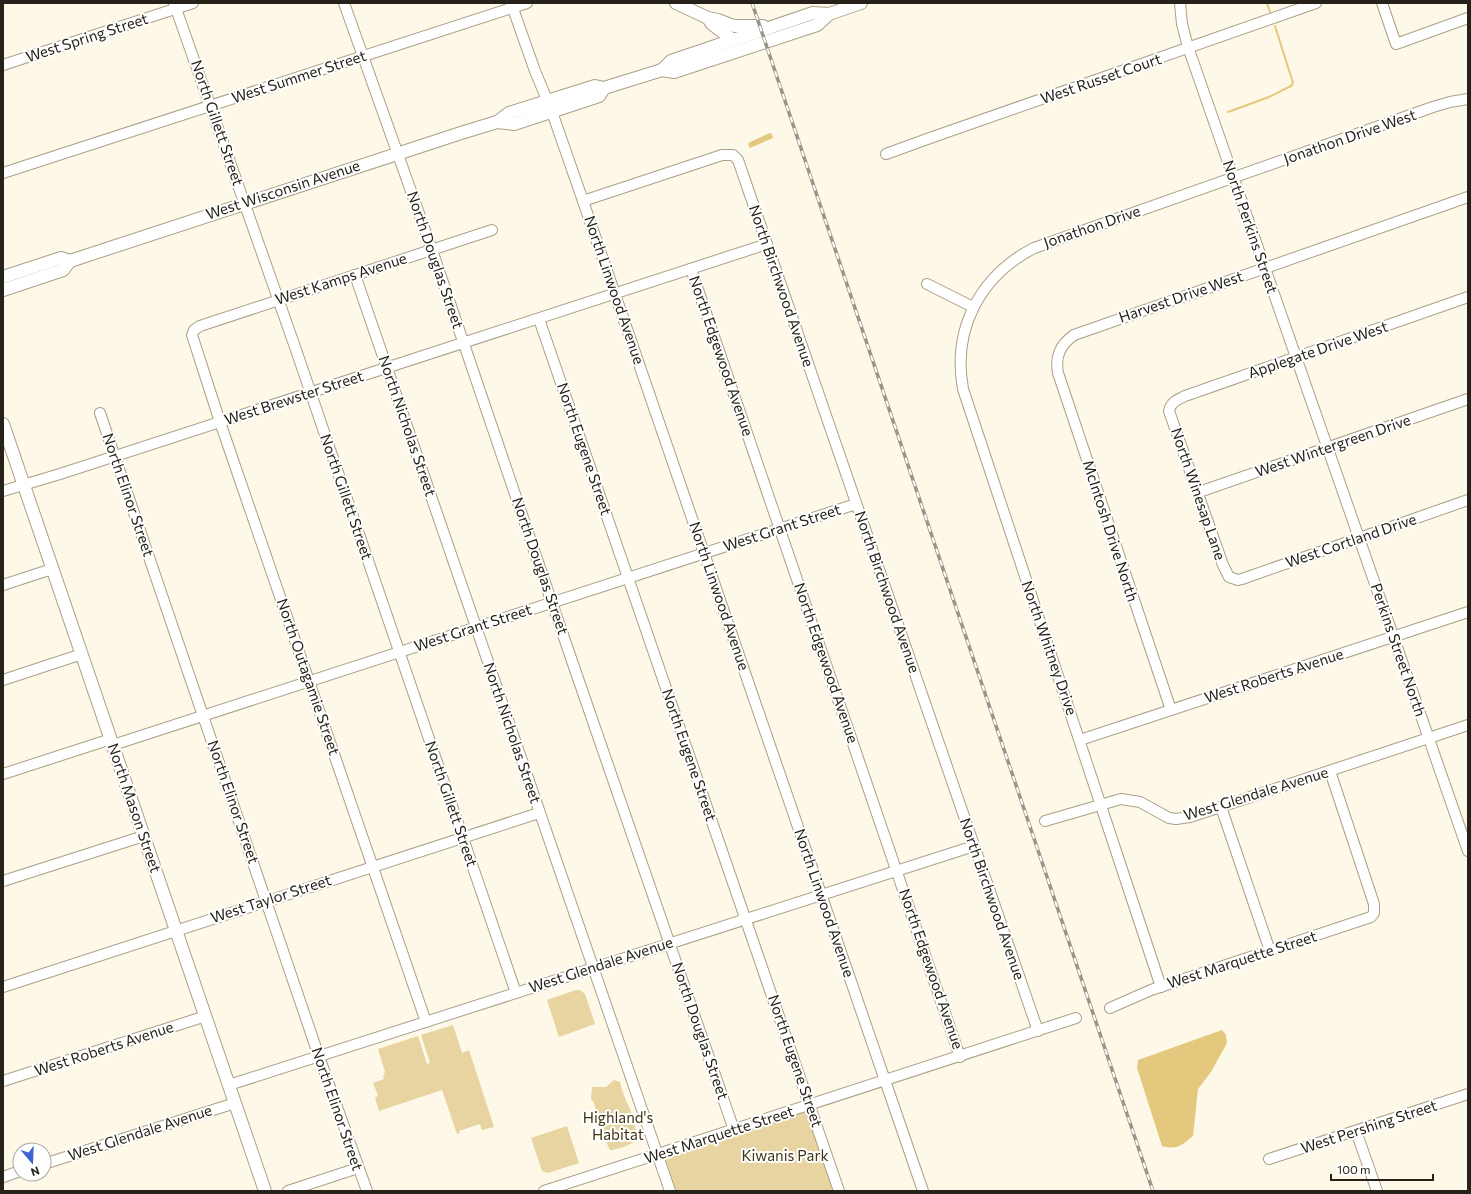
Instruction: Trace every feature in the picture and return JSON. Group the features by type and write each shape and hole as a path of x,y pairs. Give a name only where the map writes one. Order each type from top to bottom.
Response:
{"main road":[{"path":"676,3 708,18 729,24 743,26 774,26"},
{"name":"West Wisconsin Avenue","path":"3,277 61,258 70,260 497,122 509,113 548,100 595,86 604,88 662,70 674,72 689,68 774,26 813,13 829,14 861,3"},
{"name":"West Wisconsin Avenue","path":"662,70 671,61 706,49 735,46 817,25 829,14"},
{"path":"708,18 712,24 735,46"},
{"path":"729,24 732,28 735,46"},
{"path":"689,68 687,62 688,60 698,56 706,49"},
{"name":"West Wisconsin Avenue","path":"497,122 514,124 552,112 599,96 604,88"},
{"name":"West Wisconsin Avenue","path":"3,290 63,270 70,260"},
{"path":"3,283 32,273 47,263"},
{"name":"North Mason Street","path":"3,424 265,1191"}],"street":[{"name":"West Spring Street","path":"3,65 175,6 193,3"},
{"name":"North Douglas Street","path":"344,3 432,250 734,1130"},
{"name":"West Summer Street","path":"3,173 363,56 512,5 527,3"},
{"name":"North Perkins Street","path":"1180,3 1182,24 1188,47 1232,178 1328,448"},
{"name":"West Russet Court","path":"886,154 933,136 1316,3"},
{"path":"1382,3 1396,44 1468,18"},
{"name":"North Linwood Avenue","path":"512,5 548,100 923,1191"},
{"name":"North Gillett Street","path":"175,6 279,300 516,993"},
{"name":"Jonathon Drive West","path":"1232,178 1433,107 1468,99"},
{"name":"North Birchwood Avenue","path":"583,201 722,155 733,155 738,160 1038,1031"},
{"name":"Jonathon Drive","path":"973,307 992,279 1012,261 1034,248 1232,178"},
{"name":"Harvest Drive West","path":"1058,352 1062,345 1074,334 1468,197"},
{"name":"West Kamps Avenue","path":"192,332 200,326 492,230"},
{"name":"West Brewster Street","path":"3,491 114,457 767,244"},
{"name":"North Edgewood Avenue","path":"691,269 960,1056"},
{"name":"North Nicholas Street","path":"355,275 670,1191"},
{"path":"927,284 973,307"},
{"name":"Applegate Drive West","path":"1170,405 1176,400 1185,396 1468,297"},
{"name":"North Whitney Drive","path":"973,307 966,325 962,345 960,367 963,389 1162,987"},
{"name":"North Eugene Street","path":"539,319 839,1191"},
{"name":"North Outagamie Street","path":"192,332 193,341 220,422 426,1022"},
{"name":"McIntosh Drive North","path":"1058,352 1058,374 1171,710"},
{"name":"West Wintergreen Drive","path":"1199,492 1468,399"},
{"name":"North Winesap Lane","path":"1170,405 1170,416 1199,492 1226,573 1233,579"},
{"name":"North Elinor Street","path":"100,413 366,1191"},
{"name":"Perkins Street North","path":"1328,448 1468,851"},
{"name":"West Cortland Drive","path":"1233,579 1242,579 1468,500"},
{"name":"West Grant Street","path":"3,774 203,716 856,504"},
{"path":"3,585 52,569"},
{"name":"West Roberts Avenue","path":"1080,740 1468,612"},
{"path":"3,680 82,654"},
{"name":"West Glendale Avenue","path":"1045,821 1121,799 1140,802 1162,815 1176,819 1190,817 1468,725"},
{"name":"West Marquette Street","path":"1110,1008 1139,995 1371,917 1374,913 1374,904 1330,771"},
{"path":"1221,807 1270,951"},
{"name":"West Taylor Street","path":"3,987 539,813"},
{"path":"3,881 144,836"},
{"name":"West Glendale Avenue","path":"229,1085 974,846"},
{"name":"West Roberts Avenue","path":"3,1081 206,1016"},
{"name":"West Marquette Street","path":"544,1191 563,1188 657,1155 1076,1018"},
{"name":"West Pershing Street","path":"1269,1159 1468,1094"},
{"name":"West Glendale Avenue","path":"52,1161 235,1103"},
{"path":"1356,1131 1377,1191"},
{"path":"288,1191 358,1168"}],"green space":[{"path":"580,990 585,994 595,1024 559,1037 547,1000"},
{"path":"453,1025 462,1053 469,1050 494,1127 482,1130 480,1124 459,1131 460,1133 457,1134 442,1090 379,1111 375,1098 378,1095 373,1083 384,1079 383,1076 385,1072 378,1049 418,1036 427,1064 430,1063 421,1035"},
{"name":"Highland's Habitat","path":"614,1080 620,1082 624,1096 631,1110 632,1119 639,1138 626,1146 610,1150 606,1142 594,1103 591,1099 592,1087 606,1087"},
{"name":"Kiwanis Park","path":"807,1112 834,1191 676,1191 665,1158"},
{"path":"567,1126 579,1163 548,1173 542,1171 531,1138"}],"shaded area":[{"path":"770,133 772,134 773,138 750,148 748,144 750,142"},
{"path":"1222,1030 1226,1035 1227,1043 1211,1072 1198,1089 1193,1136 1179,1146 1171,1148 1162,1146 1137,1068 1138,1060"}],"waterway":[{"path":"1267,3 1270,12"},
{"path":"1228,112 1269,97 1291,86 1293,83 1275,26"}],"railway":[{"path":"752,3 1153,1191"}]}
